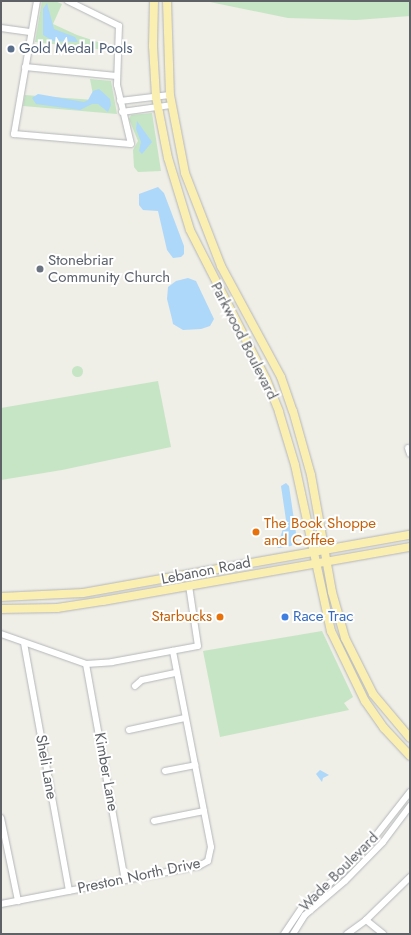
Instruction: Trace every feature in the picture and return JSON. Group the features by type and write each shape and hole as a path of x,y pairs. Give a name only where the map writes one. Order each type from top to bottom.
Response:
{"main road":[{"name":"Parkwood Boulevard","path":"153,2 153,46 156,97 172,176 190,230 266,379 285,431 331,631 363,698 384,728 410,756"},
{"name":"Parkwood Boulevard","path":"167,4 171,105 185,173 214,251 281,377 300,430 340,626 373,692 410,738"},
{"path":"172,176 185,173"},
{"path":"202,256 214,251"},
{"path":"238,325 250,318"},
{"name":"Lebanon Road","path":"1,597 66,595 188,575 313,551 410,535"},
{"name":"Lebanon Road","path":"1,609 57,608 410,547"},
{"path":"188,575 189,586"},
{"path":"363,698 373,692"}],"street":[{"path":"37,1 30,32 14,134 131,144 120,101 118,76 120,26 68,1"},
{"path":"153,2 167,4"},
{"path":"1,28 30,32"},
{"path":"25,67 118,76"},
{"path":"120,101 170,95"},
{"path":"122,112 171,105"},
{"path":"1,634 24,644 86,664 112,662 198,646 189,586"},
{"name":"Sheli Lane","path":"24,644 69,891"},
{"name":"Preston North Drive","path":"1,904 205,865 210,856 211,847 184,718 173,651"},
{"name":"Kimber Lane","path":"86,664 125,880"},
{"path":"134,686 142,680 176,673"},
{"path":"129,730 184,718"},
{"path":"165,771 195,765"},
{"name":"Wade Boulevard","path":"284,934 295,915 343,872 376,836 410,792"},
{"name":"Wade Boulevard","path":"293,934 314,908 344,882 382,842 410,806"},
{"path":"154,821 204,811"},
{"path":"1,818 18,901"},
{"path":"380,830 387,836"},
{"path":"376,836 382,842"},
{"path":"347,934 366,920 410,877"},
{"path":"308,902 314,908"},
{"path":"366,920 383,934"}],"green space":[{"path":"42,1 55,1 62,4 53,24 77,35 110,46 113,44 115,51 35,42"},
{"path":"205,1 410,1 410,16 356,20 288,18"},
{"path":"90,79 111,81 117,114 23,106 25,95 94,100"},
{"path":"152,113 161,171 138,172 134,167 133,150 138,141 129,119 131,115"},
{"path":"77,365 81,367 83,371 81,375 77,377 73,375 71,371 73,367"},
{"path":"158,381 171,447 62,470 1,480 1,408"},
{"path":"322,631 353,697 344,703 349,710 220,737 203,651"}],"water":[{"path":"47,3 54,29 75,37 78,42 53,41 43,35 43,9"},
{"path":"99,89 110,99 111,105 108,112 98,104 92,104 80,110 36,104 32,98 38,94 84,102 88,100 93,91"},
{"path":"137,121 152,142 142,154 139,151 141,142 136,129"},
{"path":"158,187 164,193 184,246 184,254 181,257 173,258 167,250 158,211 143,210 139,205 139,194"},
{"path":"188,278 196,281 214,319 210,326 201,329 183,330 173,324 167,299 168,287 176,281"},
{"path":"286,483 289,486 297,540 291,546 278,548 275,544 280,538 286,520 281,486"},
{"path":"320,770 329,775 323,778 322,782 316,774"}],"place":[{"name":"Gold Medal Pools","path":"11,49"},
{"name":"Stonebriar Community Church","path":"40,269"},
{"name":"The Book Shoppe and Coffee","path":"256,532"},
{"name":"Starbucks","path":"220,617"},
{"name":"Race Trac","path":"285,617"}]}
